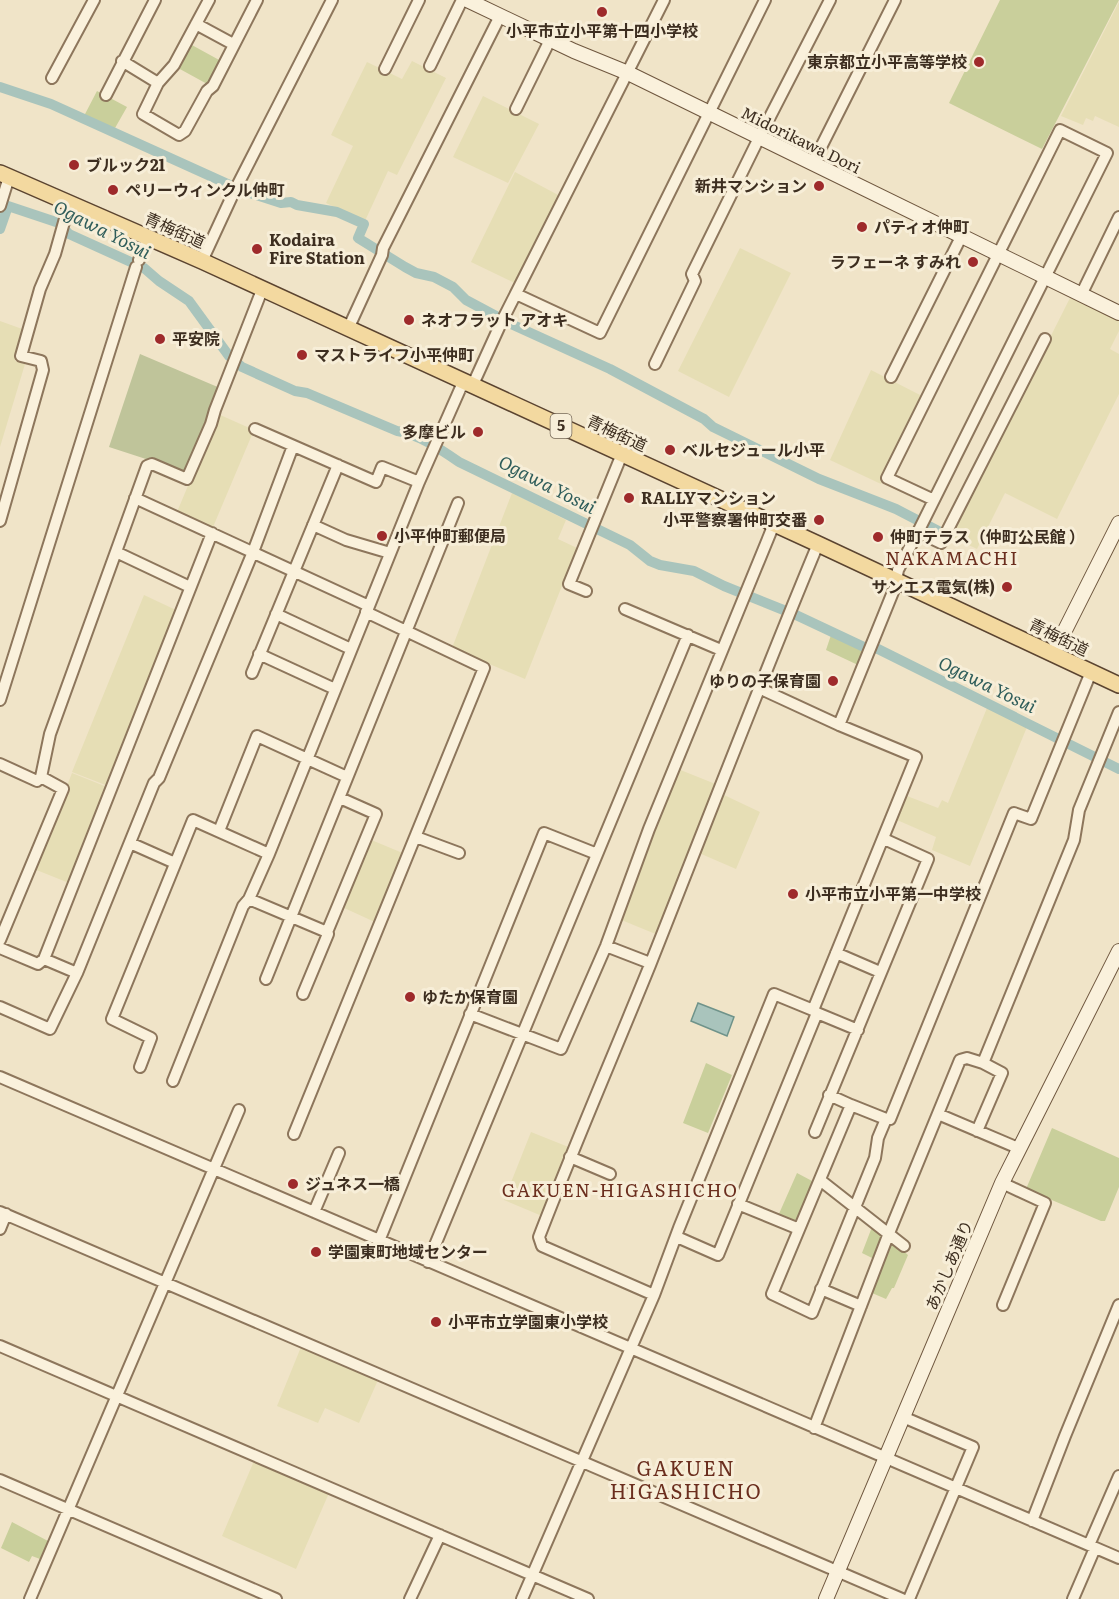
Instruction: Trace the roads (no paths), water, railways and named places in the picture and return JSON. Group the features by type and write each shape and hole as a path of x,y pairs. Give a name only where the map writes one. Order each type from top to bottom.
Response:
{"main road":[{"name":"青梅街道","path":"4,175 202,261 1119,685"}],"street":[{"path":"52,78 94,0"},
{"path":"106,95 155,0"},
{"path":"209,0 174,64 158,83 142,114 178,135 185,131 207,91 213,86 257,0"},
{"path":"202,261 233,194 332,0"},
{"path":"385,69 419,0"},
{"path":"430,66 462,0"},
{"name":"Midorikawa Dori","path":"467,0 550,40 628,73 1119,313"},
{"path":"173,1081 243,906 249,899 269,854 419,482 461,387 475,380 664,0"},
{"path":"516,294 600,333 765,0"},
{"path":"655,364 694,281 692,274 830,0"},
{"path":"813,163 895,0"},
{"path":"348,329 382,252 500,16"},
{"path":"196,24 233,44"},
{"path":"516,109 550,40"},
{"path":"122,62 158,83"},
{"path":"838,725 895,587 898,570 919,531 1107,153 1060,130 887,478 934,500"},
{"path":"0,206 4,175"},
{"path":"0,520 43,370 41,361 21,356 40,289 72,204"},
{"path":"1081,295 1119,217"},
{"path":"0,700 137,264 148,237"},
{"path":"891,377 961,237"},
{"path":"0,764 37,781 41,777 50,734 147,466 152,464 187,479 211,424 262,290"},
{"path":"919,531 941,543 1045,339"},
{"path":"255,429 376,482 382,467 419,482"},
{"path":"0,1008 50,1029 77,974 154,783 159,778 253,552 293,446"},
{"path":"586,591 569,584 622,454"},
{"path":"252,673 338,465"},
{"path":"135,498 294,571 405,631 484,668 294,1134"},
{"path":"266,979 458,503"},
{"path":"1053,654 1119,523"},
{"path":"470,1014 561,1049 606,946 649,829 774,524"},
{"path":"313,525 346,540 390,553"},
{"path":"0,948 38,964 44,959 212,533"},
{"path":"654,1294 542,1246 539,1238 818,544"},
{"path":"116,552 190,587"},
{"path":"625,609 721,650"},
{"path":"276,614 351,650"},
{"path":"428,1262 687,635"},
{"path":"259,654 335,689"},
{"path":"829,1095 890,1119 1014,813 1031,819 1091,672"},
{"path":"676,1237 718,1255 916,757 838,725 759,688"},
{"path":"983,1063 1074,840 1079,810 1119,712"},
{"path":"219,831 257,736 347,777"},
{"path":"0,940 63,789 41,777"},
{"path":"303,994 376,814 340,798"},
{"path":"140,1067 151,1038 112,1019 193,820 269,854"},
{"path":"379,1241 544,833 597,854"},
{"path":"416,837 459,853"},
{"path":"815,1132 928,859 884,838"},
{"path":"130,843 175,863"},
{"path":"249,899 327,932"},
{"path":"606,946 650,963"},
{"name":"あかしあ通り","path":"826,1599 1002,1183 1119,951"},
{"path":"837,953 880,972"},
{"path":"44,959 77,974"},
{"path":"522,1599 654,1294 774,994 858,1030"},
{"path":"814,1428 889,1233 960,1060 967,1058 1002,1073 977,1131"},
{"path":"0,1077 1119,1558"},
{"path":"851,1104 772,1294 812,1313 874,1158 878,1138 886,1119"},
{"path":"30,1599 239,1110"},
{"path":"938,1114 1018,1148"},
{"path":"314,1212 339,1153"},
{"path":"570,1157 610,1174"},
{"path":"820,1180 904,1246"},
{"path":"1002,1183 1045,1203 1003,1305"},
{"path":"738,1204 799,1229"},
{"path":"0,1229 3,1213 902,1599"},
{"path":"821,1289 861,1306"},
{"path":"1032,1521 1119,1305"},
{"path":"0,1346 588,1599"},
{"path":"903,1417 973,1447 909,1599"},
{"path":"1073,1599 1119,1476"},
{"path":"0,1480 276,1599"},
{"path":"410,1599 440,1535"}],"water":[{"path":"698,1003 734,1017 727,1036 691,1021"}],"waterway":[{"path":"0,87 51,104 241,190 281,203 291,202 337,212 364,224 358,238 416,273 434,277 453,287 466,300 511,324 610,369 704,419 713,427 819,479 896,509 948,536"},
{"name":"Ogawa Yosui","path":"0,229 8,206 59,223 69,234 144,268 189,301 229,356 242,367 295,391 307,393 421,439 459,462 630,545 650,561 694,571 864,647 878,649 1119,769"}],"place":[{"name":"小平市立小平第十四小学校","path":"602,12"},
{"name":"東京都立小平高等学校","path":"979,62"},
{"name":"ブルック21","path":"74,165"},
{"name":"新井マンション","path":"819,186"},
{"name":"ペリーウィンクル仲町","path":"113,190"},
{"name":"パティオ仲町","path":"862,227"},
{"name":"Kodaira Fire Station","path":"257,249"},
{"name":"ラフェーネ すみれ","path":"973,262"},
{"name":"ネオフラット アオキ","path":"409,320"},
{"name":"平安院","path":"160,339"},
{"name":"マストライフ小平仲町","path":"302,355"},
{"name":"多摩ビル","path":"478,432"},
{"name":"ベルセジュール小平","path":"670,450"},
{"name":"RALLYマンション","path":"629,498"},
{"name":"小平警察署仲町交番","path":"819,520"},
{"name":"小平仲町郵便局","path":"382,536"},
{"name":"仲町テラス（仲町公民館 ）","path":"878,537"},
{"name":"サンエス電気(株)","path":"1007,587"},
{"name":"ゆりの子保育園","path":"833,681"},
{"name":"小平市立小平第一中学校","path":"793,894"},
{"name":"ゆたか保育園","path":"410,997"},
{"name":"ジュネス一橋","path":"293,1184"},
{"name":"学園東町地域センター","path":"316,1252"},
{"name":"小平市立学園東小学校","path":"436,1322"}],"district":[{"name":"NAKAMACHI","path":"952,559"},
{"name":"GAKUEN-HIGASHICHO","path":"620,1191"},
{"name":"GAKUEN HIGASHICHO","path":"686,1480"}]}
